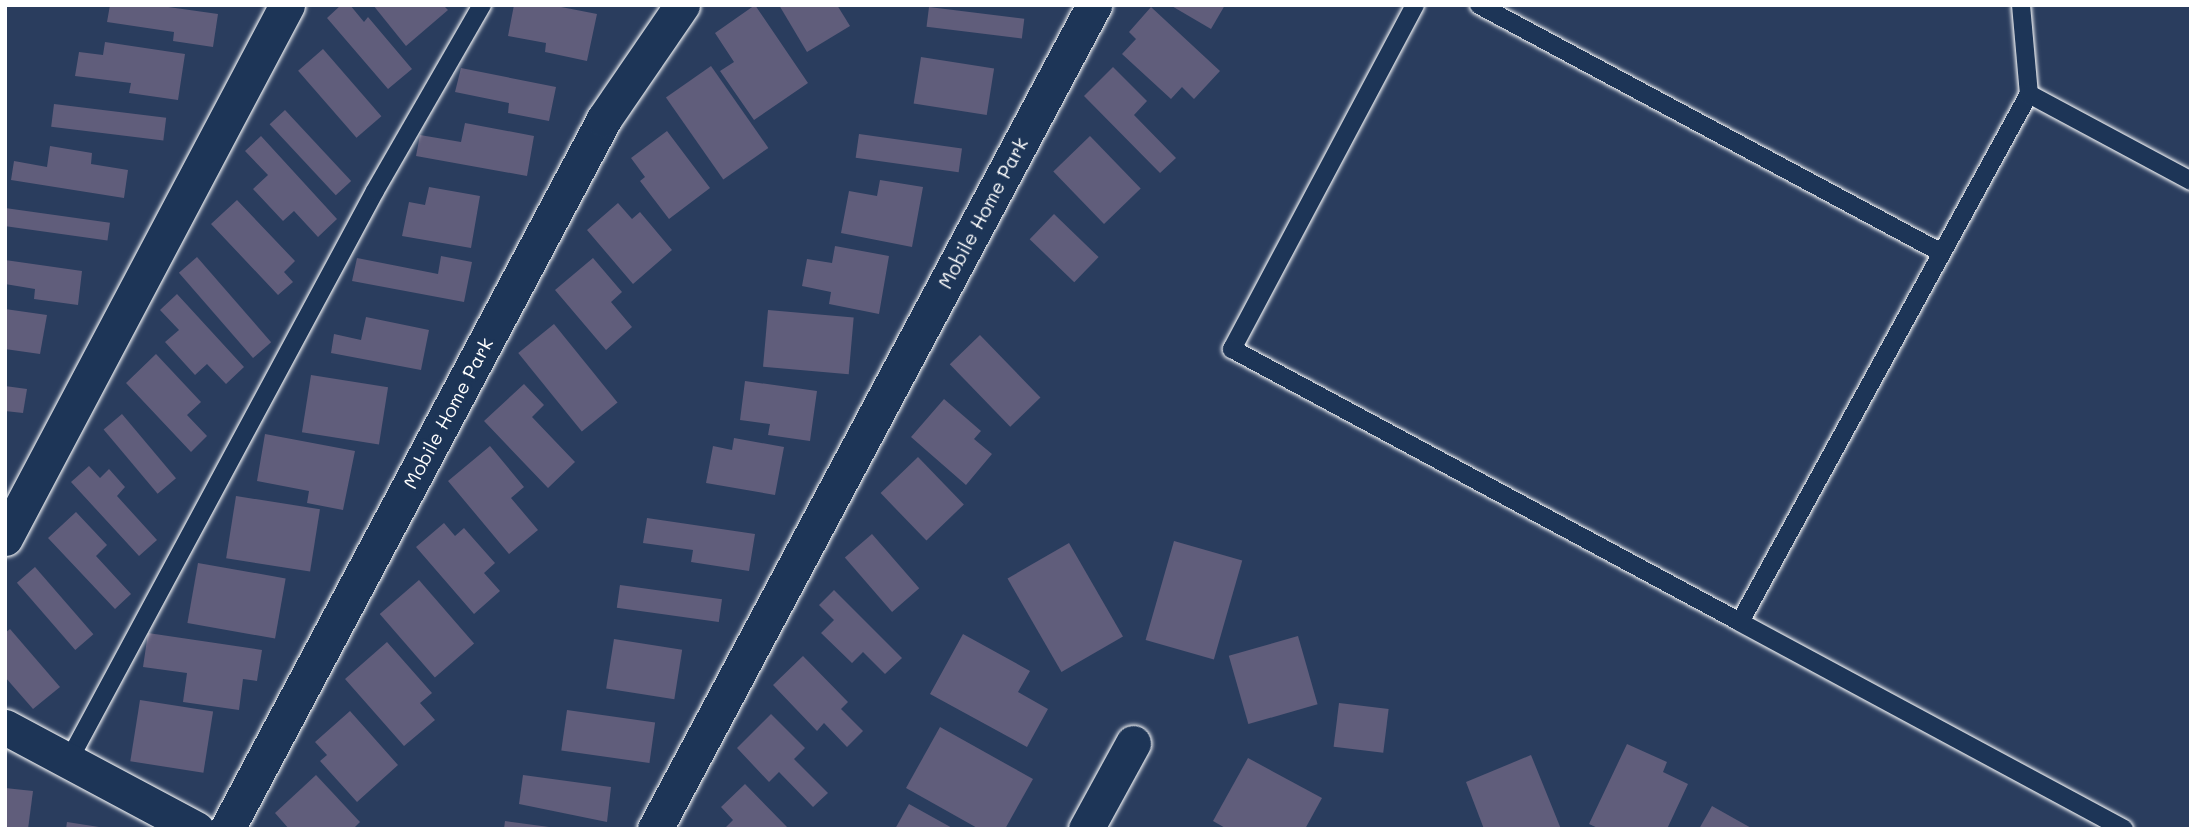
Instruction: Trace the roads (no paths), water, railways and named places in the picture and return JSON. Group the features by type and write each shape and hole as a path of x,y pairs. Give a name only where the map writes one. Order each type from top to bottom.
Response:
{"street":[{"path":"5,538 287,5"},
{"name":"Mobile Home Park","path":"227,829 604,119 682,5"},
{"name":"Mobile Home Park","path":"655,829 1094,5"},
{"path":"5,727 196,829"},
{"path":"1086,829 1133,743"}],"lane":[{"path":"69,760 374,191 482,5"},
{"path":"1415,5 1232,349 2124,829"},
{"path":"1479,5 1942,253"},
{"path":"1740,622 2029,94 2021,5"},
{"path":"2029,94 2191,181"}]}
